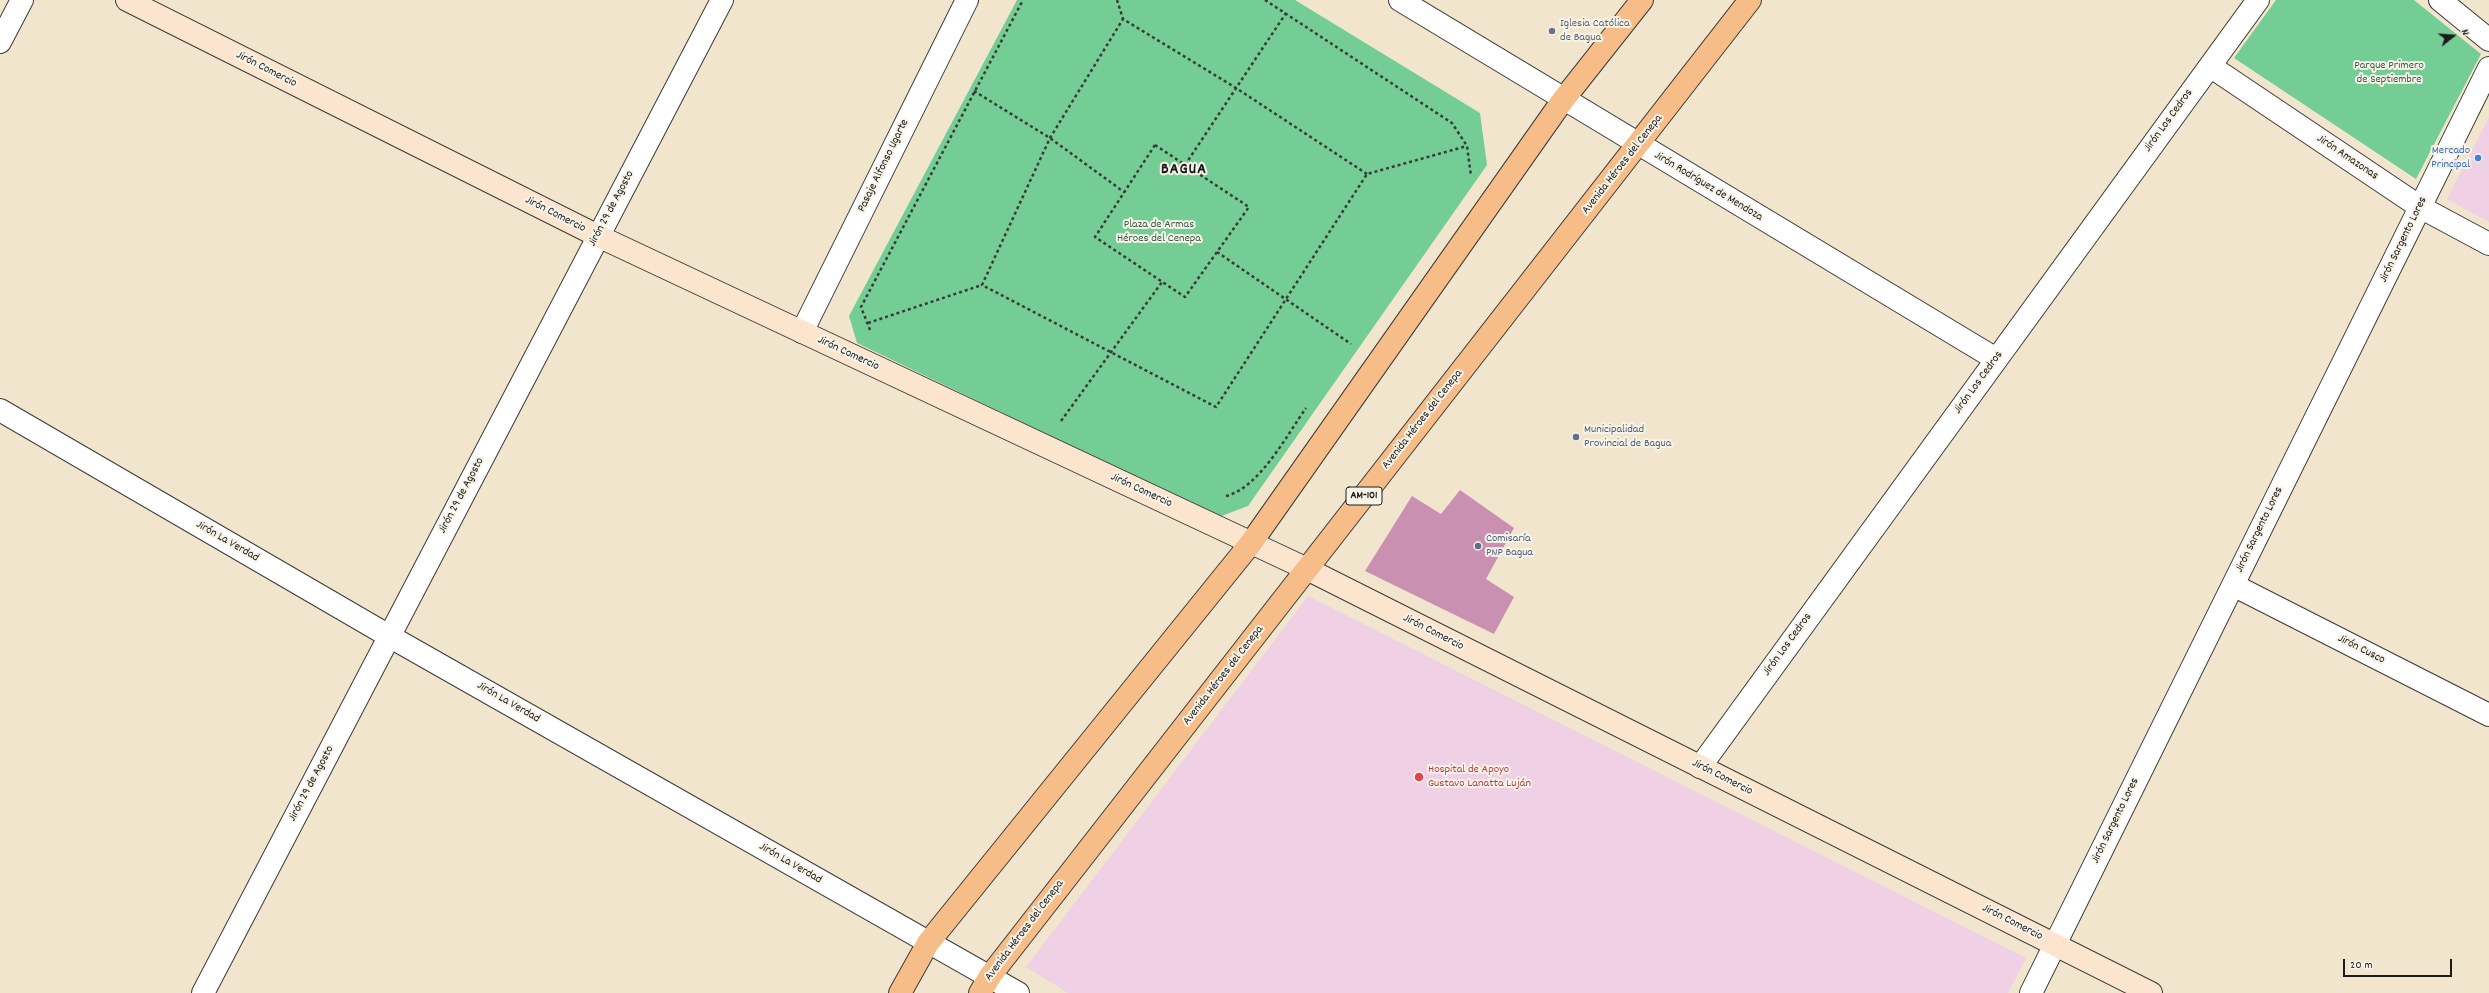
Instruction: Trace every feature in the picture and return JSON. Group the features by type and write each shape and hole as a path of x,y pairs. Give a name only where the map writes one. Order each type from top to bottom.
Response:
{"main road":[{"path":"900,993 928,943 1251,543 1563,100 1642,0"},
{"name":"Avenida Héroes del Cenepa","path":"985,984 1750,0"}],"street":[{"path":"0,42 22,0"},
{"name":"Jirón Comercio","path":"127,0 598,236 1307,569 2151,993"},
{"name":"Jirón 29 de Agosto","path":"203,993 722,0"},
{"name":"Pasaje Alfonso Ugarte","path":"802,332 967,0"},
{"name":"Jirón Rodríguez de Mendoza","path":"1400,0 1638,146 1996,359"},
{"name":"Jirón Los Cedros","path":"1700,767 2258,0"},
{"path":"2440,0 2489,40"},
{"name":"Jirón Amazonas","path":"2210,66 2420,207 2489,244"},
{"name":"Jirón Sargento Lores","path":"2031,993 2489,68"},
{"name":"Jirón La Verdad","path":"0,410 389,636 928,943 985,984 1018,993"},
{"name":"Jirón Cusco","path":"2233,585 2489,715"}],"path":[{"path":"872,334 861,307 1023,0"},
{"path":"1116,0 1123,19 1236,88 1367,174"},
{"path":"1265,0 1452,123 1466,146 1471,177 1466,183"},
{"path":"1185,165 1286,13"},
{"path":"982,285 1050,138 1123,19"},
{"path":"974,91 1050,138 1124,192"},
{"path":"1155,144 1249,207 1185,297 1095,237 1124,192 1155,144"},
{"path":"868,323 982,285 1216,406 1367,174 1466,146"},
{"path":"1217,252 1351,344"},
{"path":"1060,422 1162,282"},
{"path":"1347,351 1356,338"},
{"path":"1219,498 1234,494 1256,478 1310,402"}],"shaded area":[{"name":"Mercado Principal","path":"2489,117 2489,222 2447,199"},
{"name":"Hospital de Apoyo Gustavo Lanatta Luján","path":"1308,596 2026,958 2008,993 1068,993 1026,967"}],"green space":[{"name":"Plaza de Armas Héroes del Cenepa","path":"1017,0 1295,0 1480,113 1487,165 1248,506 1219,517 857,343 849,316"},
{"name":"Parque Primero de Septiembre","path":"2276,0 2414,0 2481,54 2416,179 2234,58"}],"building":[{"path":"1460,490 1514,528 1486,579 1514,597 1494,634 1365,571 1412,496 1441,514"}],"place":[{"name":"Iglesia Católica de Bagua","path":"1552,31"},
{"name":"Mercado Principal","path":"2478,158"},
{"name":"Municipalidad Provincial de Bagua","path":"1576,437"},
{"name":"Comisaría PNP Bagua","path":"1478,546"},
{"name":"Hospital de Apoyo Gustavo Lanatta Luján","path":"1419,777"}],"district":[{"name":"BAGUA","path":"1184,171"}]}
